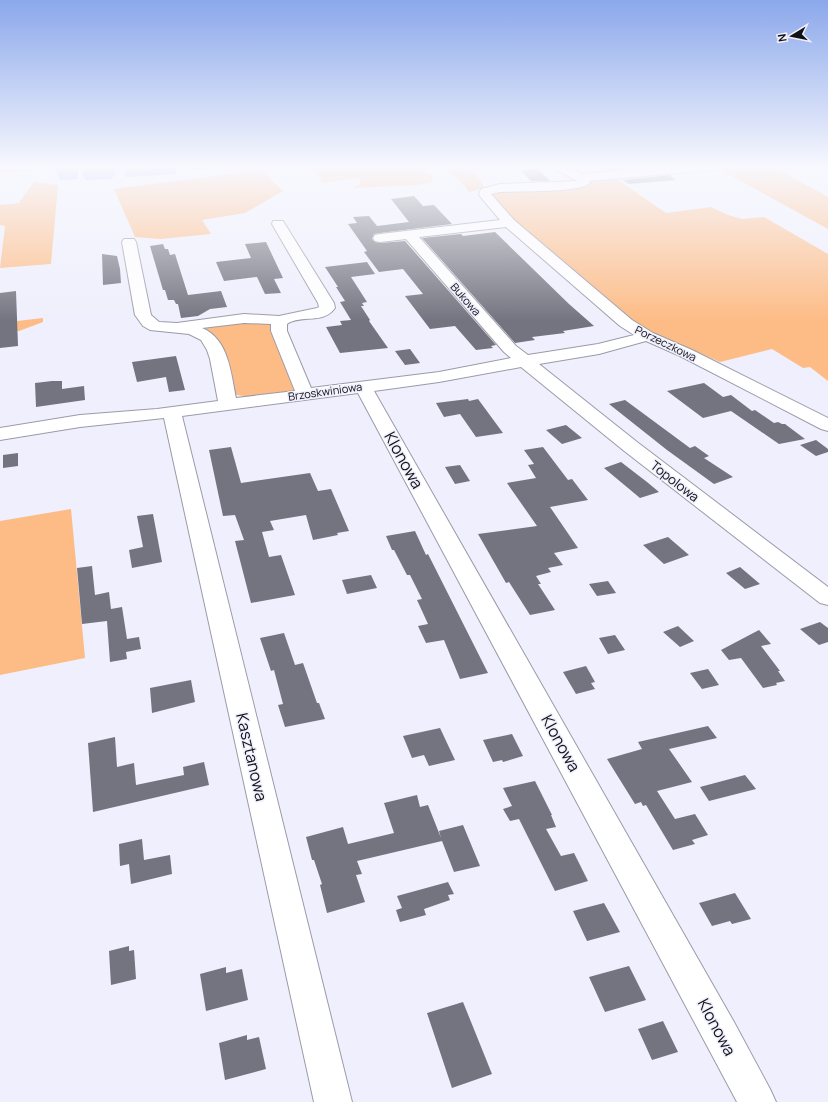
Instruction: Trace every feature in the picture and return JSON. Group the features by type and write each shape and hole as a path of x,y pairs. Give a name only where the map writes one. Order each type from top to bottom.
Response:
{"street":[{"name":"Porzeczkowa","path":"505,217 626,322 647,336 680,350 828,425"},
{"path":"380,238 509,222"},
{"path":"169,328 242,319 267,319 281,321 290,317 325,311 327,308 326,303 278,224"},
{"name":"Bukowa","path":"410,235 510,349 524,361"},
{"path":"130,242 143,315 152,326 194,332 207,337 212,342 216,352 228,404"},
{"path":"281,321 279,323 279,331 305,394"},
{"name":"Brzoskwiniowa","path":"0,434 80,421 172,412 439,377 598,349 647,336"},
{"name":"Topolowa","path":"524,361 630,446 828,598"},
{"name":"Klonowa","path":"363,386 721,1034 756,1102"},
{"name":"Kasztanowa","path":"172,412 333,1102"}],"shaded area":[{"path":"0,217 55,217 51,264 0,268 5,226 0,225"},
{"path":"126,217 218,217 202,220 211,234 160,239 135,237"},
{"path":"512,217 736,217 742,219 765,217 828,254 828,381 810,367 803,368 772,349 720,362 653,333 633,321 521,228"},
{"path":"807,217 828,217 828,229"},
{"path":"43,318 43,322 19,331 10,331 0,323"},
{"path":"259,321 267,322 274,327 296,391 254,396 229,393 228,387 197,330 207,327"},
{"path":"71,509 85,658 0,675 0,521"}],"building":[{"path":"353,217 370,217 377,226 409,222 405,217 446,217 452,224 374,234 372,239 375,242 380,243 405,241 496,345 491,346 493,348 476,350 455,326 430,329 405,296 423,294 403,269 379,272 364,252 367,251 348,224 357,223"},
{"path":"495,232 569,304 594,326 563,331 565,333 532,337 535,340 515,343 422,238 461,234 463,236"},
{"path":"266,242 283,278 274,279 281,293 265,294 257,277 224,281 216,262 251,258 245,244"},
{"path":"163,244 165,249 168,249 170,255 175,254 188,295 221,291 227,307 210,309 198,316 181,318 178,304 176,304 174,300 168,300 165,290 163,290 150,246"},
{"path":"102,254 117,256 121,283 103,285"},
{"path":"367,262 375,274 351,277 367,302 362,303 364,306 361,306 370,320 369,321 388,348 340,353 326,327 342,325 340,321 351,320 340,302 345,301 325,267"},
{"path":"16,291 18,346 0,348 0,293"},
{"path":"410,349 420,363 405,365 395,351"},
{"path":"176,356 185,390 169,392 166,377 137,382 132,362"},
{"path":"62,381 62,389 84,386 85,400 36,407 35,383"},
{"path":"704,383 723,397 731,395 752,411 755,410 774,423 778,422 785,424 805,439 779,444 731,411 703,418 667,391"},
{"path":"468,399 469,401 478,399 503,433 476,437 460,414 444,417 436,403"},
{"path":"625,400 690,448 695,446 709,456 704,458 733,477 714,484 667,450 609,404"},
{"path":"566,425 582,438 562,444 546,430"},
{"path":"816,440 828,449 828,452 816,456 800,445"},
{"path":"231,447 241,483 310,473 318,491 331,489 349,531 337,533 338,535 313,540 306,515 270,521 274,530 262,532 269,557 281,555 295,595 251,603 235,541 244,540 235,515 223,516 209,450"},
{"path":"543,447 568,480 572,479 588,500 550,507 578,548 554,553 563,565 548,568 551,572 536,576 541,584 538,584 555,610 530,615 509,582 506,583 478,534 537,526 507,483 536,478 528,465 534,464 524,450"},
{"path":"18,453 18,466 3,468 3,455"},
{"path":"621,462 659,492 640,498 604,468"},
{"path":"460,465 470,481 455,484 445,467"},
{"path":"153,514 162,562 132,568 129,550 143,547 137,516"},
{"path":"415,531 488,673 460,679 444,640 426,643 418,626 428,624 417,600 422,599 410,575 407,575 394,550 392,550 386,536"},
{"path":"668,537 689,555 664,564 643,545"},
{"path":"92,566 95,595 109,592 111,609 122,607 127,639 139,637 141,649 126,652 127,659 110,662 107,621 82,624 77,568"},
{"path":"740,567 760,584 745,589 726,573"},
{"path":"371,575 377,588 347,594 342,580"},
{"path":"608,581 616,593 597,596 589,584"},
{"path":"820,622 828,628 828,642 819,645 800,629"},
{"path":"678,626 694,641 680,647 663,632"},
{"path":"759,630 771,644 761,646 780,671 778,671 785,681 776,683 777,685 763,688 741,658 729,660 721,650"},
{"path":"284,633 295,665 303,663 317,703 319,703 325,719 285,727 278,705 283,704 274,670 271,671 260,638"},
{"path":"615,635 625,650 608,654 599,638"},
{"path":"586,666 595,682 591,683 595,689 576,694 563,672"},
{"path":"708,669 719,685 702,689 690,673"},
{"path":"191,680 195,702 152,713 150,688"},
{"path":"708,726 717,738 669,749 692,782 657,791 675,819 695,814 708,835 692,840 695,844 673,850 646,805 643,806 641,802 635,804 607,759 642,749 638,742"},
{"path":"440,728 455,760 429,766 424,755 412,758 403,736"},
{"path":"512,734 523,756 503,762 502,760 493,762 483,740"},
{"path":"115,737 117,767 134,763 136,785 184,775 183,767 204,762 209,785 93,812 88,743"},
{"path":"745,775 756,789 709,801 700,787"},
{"path":"535,781 552,815 556,827 546,829 561,856 574,853 588,881 555,891 519,819 510,821 503,809 512,806 503,788"},
{"path":"417,795 420,807 428,805 441,838 439,831 463,825 480,866 454,872 442,841 357,861 362,874 356,875 365,902 327,913 320,885 322,884 314,860 312,860 306,837 343,827 348,844 394,833 384,803"},
{"path":"142,839 144,860 170,855 172,874 131,884 129,864 120,866 119,844"},
{"path":"448,882 454,894 448,895 450,900 424,909 426,915 400,922 396,910 402,908 397,896"},
{"path":"735,893 751,919 732,924 730,921 712,926 699,903"},
{"path":"604,903 620,932 587,941 573,911"},
{"path":"129,946 129,951 134,950 136,979 111,985 109,951"},
{"path":"629,966 646,1000 605,1012 589,977"},
{"path":"226,967 226,973 242,969 248,1000 206,1011 200,974"},
{"path":"463,1002 492,1074 452,1088 427,1013"},
{"path":"663,1021 678,1052 652,1060 638,1029"},
{"path":"247,1035 247,1040 259,1037 266,1069 225,1080 219,1043"}]}
